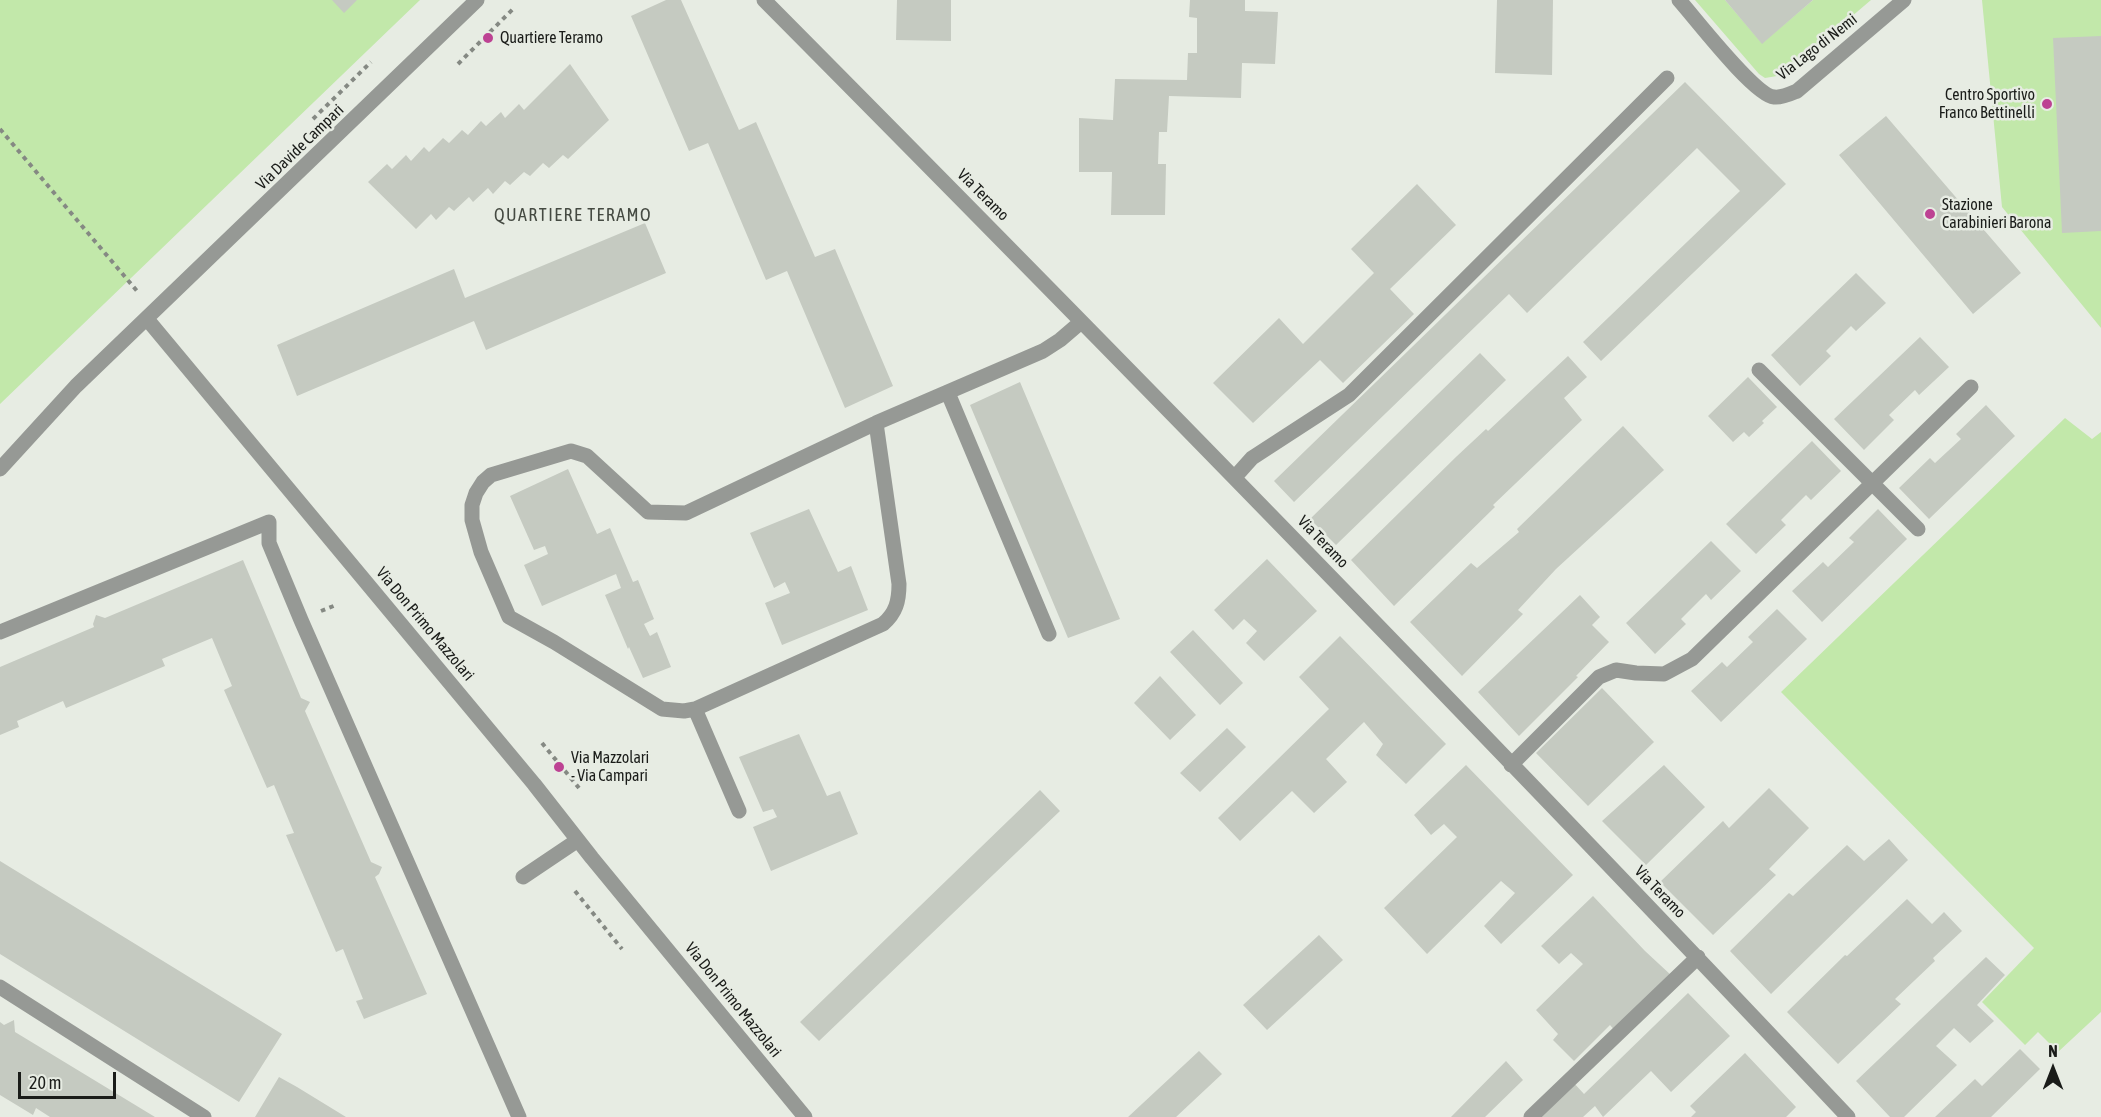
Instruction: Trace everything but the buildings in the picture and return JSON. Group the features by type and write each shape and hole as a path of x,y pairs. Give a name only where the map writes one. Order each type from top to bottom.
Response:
{"street":[{"name":"Via Davide Campari","path":"147,319 477,0"},
{"name":"Via Teramo","path":"764,0 1235,477 1698,957 1848,1117"},
{"name":"Via Lago di Nemi","path":"1679,0 1755,87 1774,97 1785,96 1797,91 1902,0"},
{"path":"1235,477 1252,458 1349,395 1667,78"},
{"path":"0,469 76,386 147,319"},
{"name":"Via Don Primo Mazzolari","path":"147,319 534,784 805,1117"},
{"path":"876,423 899,584 897,606 891,617 884,624 695,709 673,711 662,709 509,617 482,552 472,520 472,505 476,493 491,475 572,451 587,456 648,512 686,513 876,423 1043,351 1081,322"},
{"path":"1760,370 1918,529"},
{"path":"1511,765 1599,677 1616,670 1636,674 1664,674 1692,659 1971,387"},
{"path":"948,393 1049,634"},
{"path":"0,632 269,522 269,543 301,620 519,1117"},
{"path":"695,709 739,811"},
{"path":"523,877 578,840"},
{"path":"1531,1117 1698,957"},
{"path":"0,987 204,1117"}],"path":[{"path":"458,64 514,8"},
{"path":"313,119 371,63"},
{"path":"0,129 137,291"},
{"path":"542,743 579,788"},
{"path":"575,891 622,949"}],"green space":[{"path":"0,0 420,0 0,404"},
{"path":"1695,0 1725,0 1762,43 1813,0 1871,0 1783,75 1765,78"},
{"name":"Centro Sportivo Franco Bettinelli","path":"1982,0 2101,0 2101,328 2002,207"},
{"path":"2065,418 2092,439 2101,432 2101,1012 2058,1052 2038,1032 2025,1045 1982,1002 2034,948 1781,692"}],"place":[{"name":"Quartiere Teramo","path":"488,38"},
{"name":"Centro Sportivo Franco Bettinelli","path":"2047,104"},
{"name":"Stazione Carabinieri Barona","path":"1930,214"},
{"name":"Via Mazzolari - Via Campari","path":"559,767"}],"district":[{"name":"QUARTIERE TERAMO","path":"573,215"}]}
